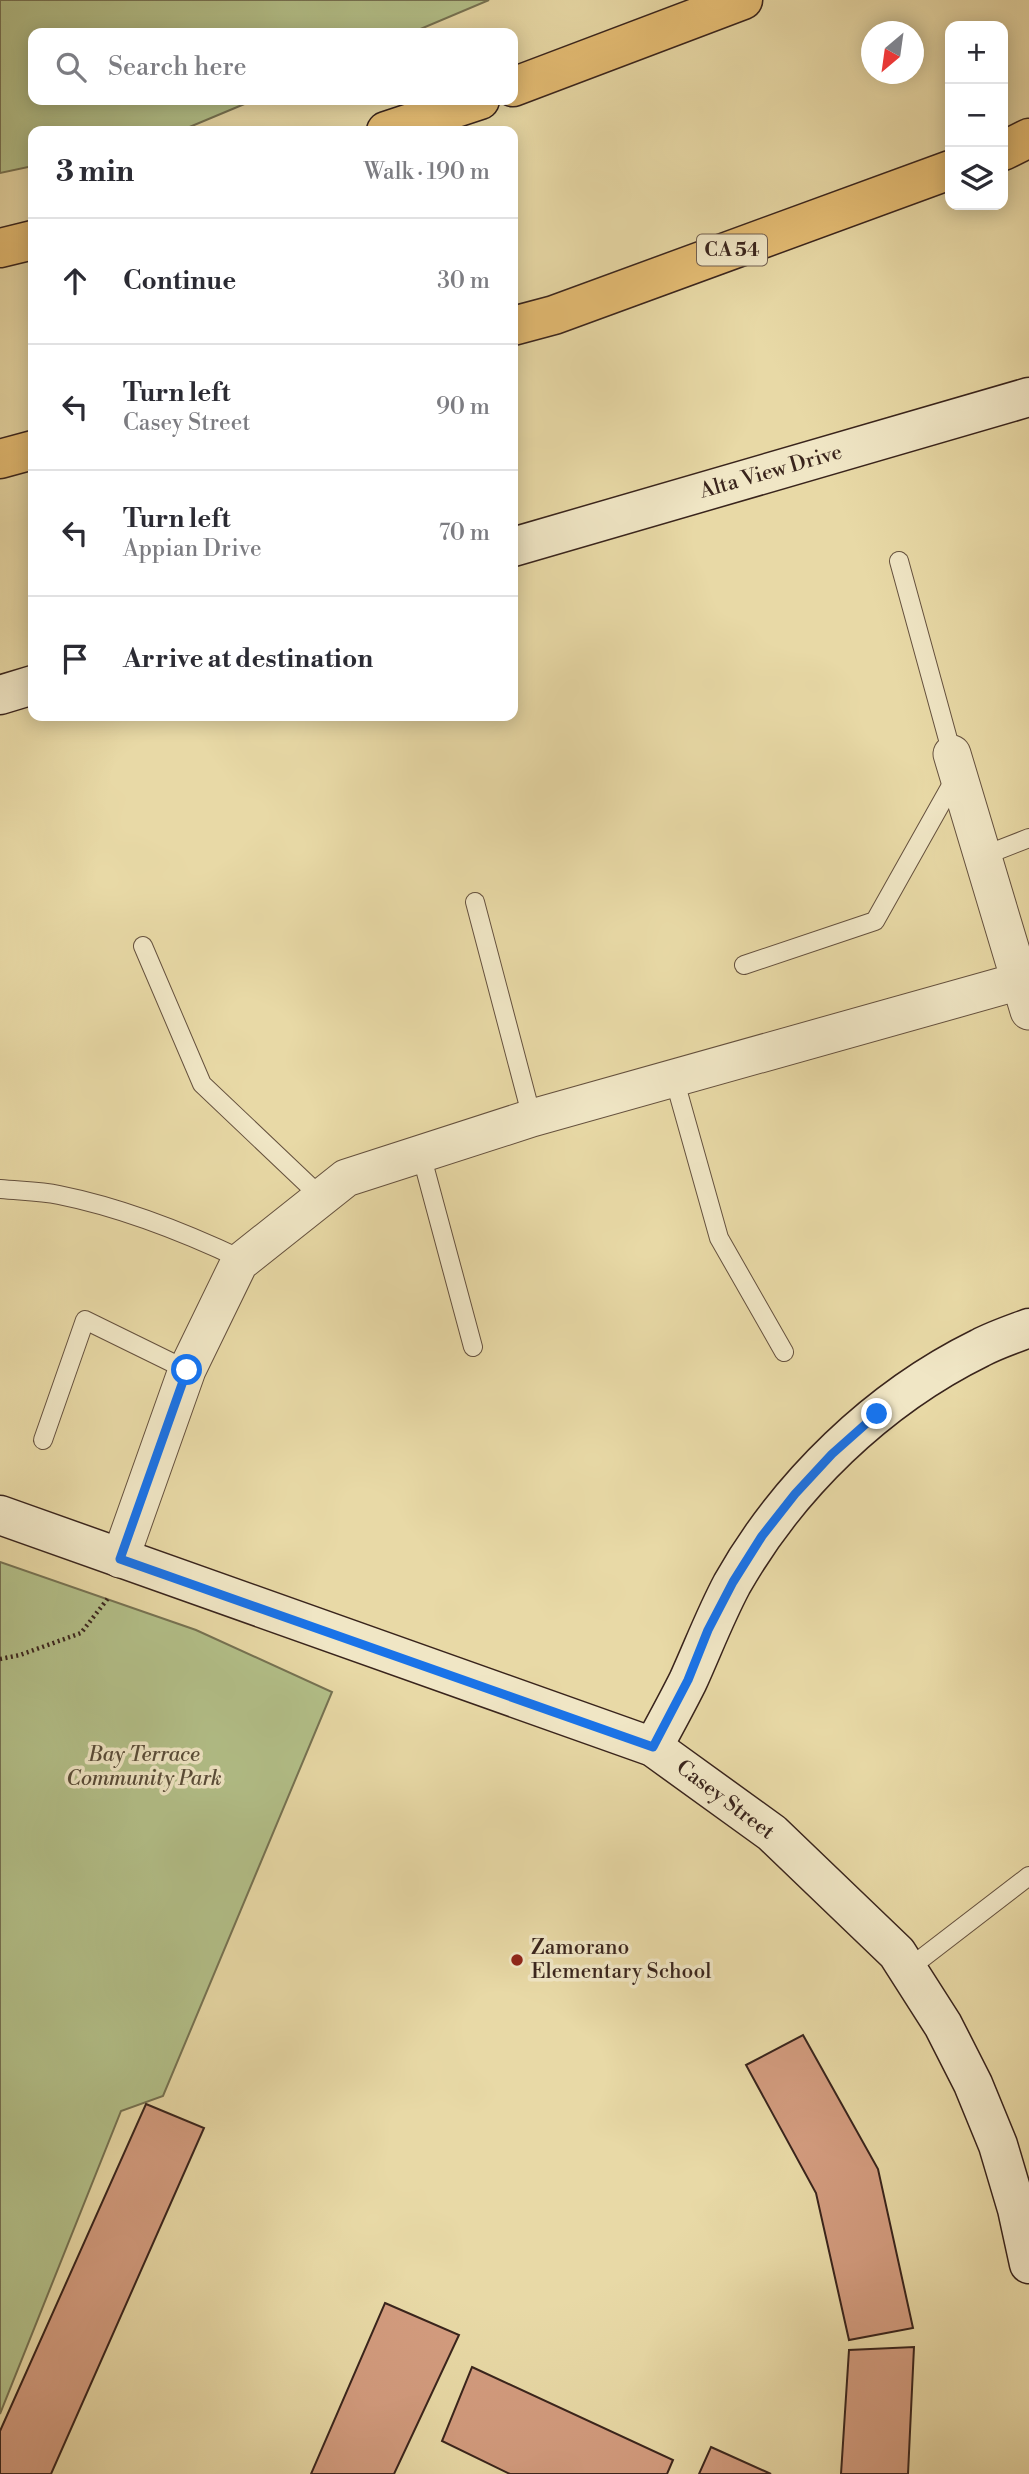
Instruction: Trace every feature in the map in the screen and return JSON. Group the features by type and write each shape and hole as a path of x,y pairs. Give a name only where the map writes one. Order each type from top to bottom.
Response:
{"highway":[{"path":"518,85 743,0"},
{"path":"401,126 465,105"},
{"path":"1008,148 1029,138"},
{"name":"CA 54","path":"518,325 554,316 945,172"},
{"path":"0,248 28,241"},
{"path":"0,459 28,451"}],"street":[{"name":"Alta View Drive","path":"518,546 1029,397"},
{"path":"0,695 28,687"},
{"path":"120,1559 187,1370 240,1263 346,1178 532,1118 674,1078 1025,996 955,763"},
{"path":"653,1747 688,1680 708,1630 733,1582 762,1536 795,1494 832,1454 877,1414 927,1378 980,1348 1029,1328"},
{"name":"Casey Street","path":"0,1516 653,1747 772,1833 897,1953 943,2025 973,2084 998,2146 1017,2209 1029,2264"}],"lane":[{"path":"744,965 875,921 955,763 899,561"},
{"path":"983,856 1029,838"},
{"path":"475,902 532,1118"},
{"path":"143,946 202,1084 321,1197"},
{"path":"674,1078 719,1238 784,1352"},
{"path":"421,1154 473,1347"},
{"path":"0,1189 57,1194 111,1207 183,1232 243,1260"},
{"path":"43,1440 85,1320 187,1370"},
{"path":"908,1969 1029,1876"}],"path":[{"path":"0,1658 20,1656 81,1633 110,1597 120,1559"}],"green space":[{"path":"0,0 489,0 423,28 28,28 28,105 242,105 192,126 28,126 28,167 0,173"},
{"name":"Bay Terrace Community Park","path":"0,1562 196,1630 332,1692 163,2096 121,2111 0,2414"}],"building":[{"path":"803,2035 878,2169 913,2328 849,2340 816,2193 746,2065"},
{"path":"146,2104 204,2128 51,2474 0,2474 0,2431"},
{"path":"385,2303 459,2335 394,2474 311,2474"},
{"path":"914,2347 908,2474 841,2474 849,2350"},
{"path":"472,2367 673,2460 667,2474 510,2474 442,2441"},
{"path":"711,2447 771,2474 699,2474"}],"place":[{"name":"Zamorano Elementary School","path":"517,1960"}],"route":[{"path":"187,1370 120,1559 653,1747 688,1680 708,1630 733,1582 762,1536 795,1494 832,1454 877,1414"}]}
